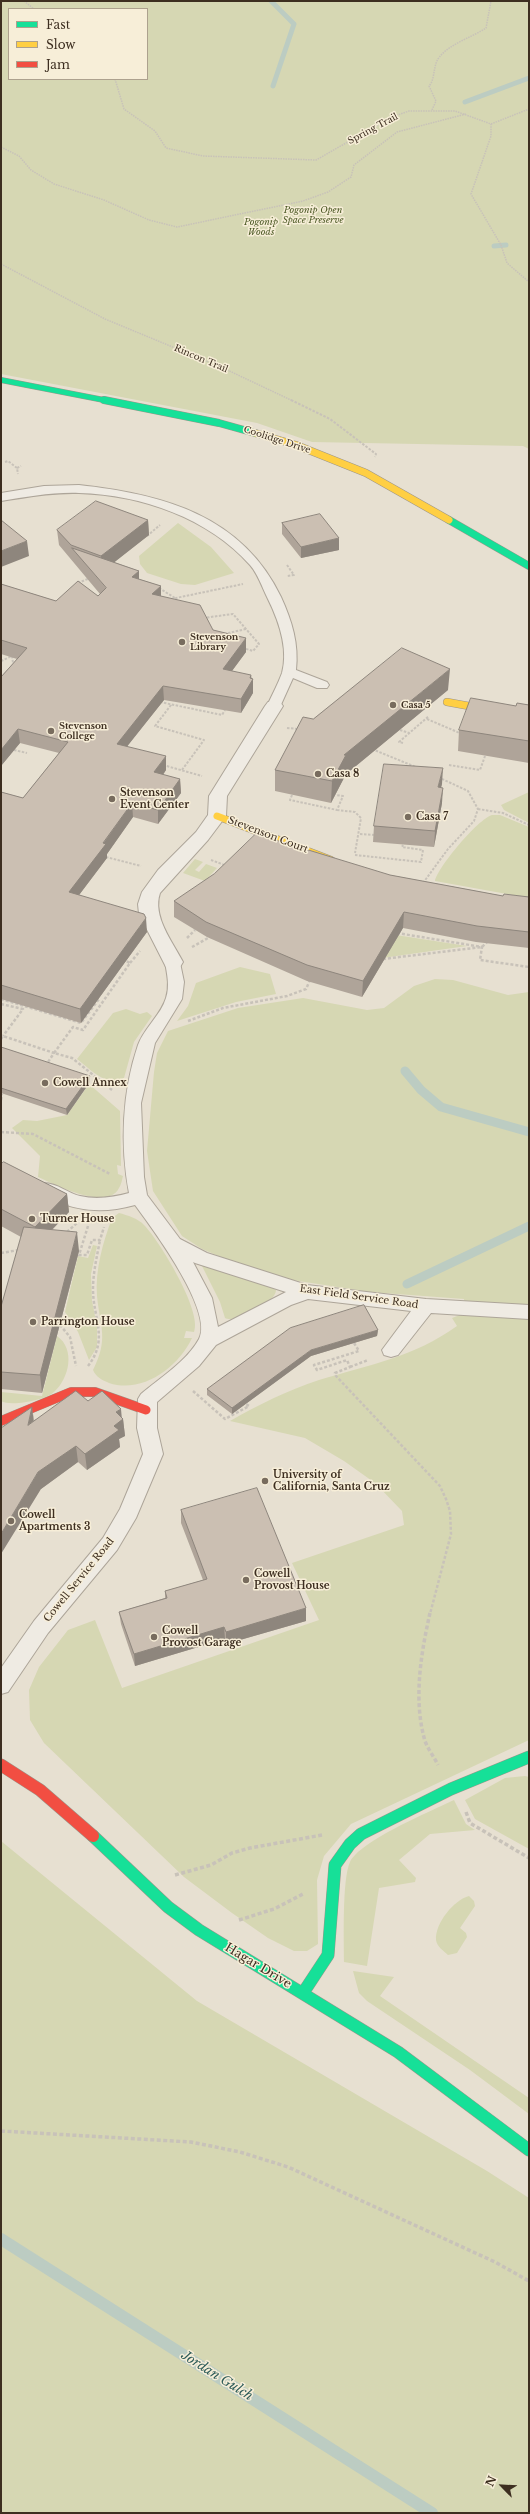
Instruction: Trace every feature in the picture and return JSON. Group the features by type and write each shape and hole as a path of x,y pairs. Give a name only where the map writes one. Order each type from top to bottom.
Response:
{"street":[{"name":"Coolidge Drive","path":"1,380 245,429 296,445 366,473 529,566"},
{"path":"447,702 529,717"},
{"path":"173,962 147,904 151,892 165,874 202,836 217,816 218,796 264,725 274,706"},
{"name":"Stevenson Court","path":"217,816 343,864"},
{"path":"1,1421 71,1392 95,1392 146,1410"},
{"path":"303,1993 328,1955 335,1865 350,1844 361,1834 451,1789 529,1757"},
{"name":"Hagar Drive","path":"1,1765 46,1795 168,1907 199,1930 303,1993 410,2061 529,2150"}],"lane":[{"path":"1,497 44,490 102,491 138,497 179,511 212,526 254,563 266,580 283,616 291,651 289,672 274,706"},
{"path":"289,672 322,685"},
{"path":"173,962 176,982 174,999 157,1027 141,1062 133,1103 134,1177 139,1197 174,1244 203,1298 209,1322 209,1340"},
{"path":"32,1182 66,1199 86,1205 110,1205 139,1197"},
{"name":"East Field Service Road","path":"174,1244 201,1258 307,1292 426,1306 529,1312"},
{"path":"146,1410 148,1399 192,1362 209,1340 278,1303 307,1292"},
{"path":"391,1350 426,1306"},
{"name":"Cowell Service Road","path":"1,1685 46,1622 110,1544 129,1512 153,1454 147,1428 146,1410"}],"path":[{"path":"24,1 33,8"},
{"path":"432,110 436,101 429,86 432,83 431,69 440,55 486,28 487,14 492,1"},
{"name":"Spring Trail","path":"116,80 124,109 155,131 166,148 203,156 316,160 392,117 409,111 432,110 468,114 491,124"},
{"path":"529,109 491,124 491,136 471,194 501,245 506,263 529,282"},
{"path":"1,147 19,156 31,170 54,184 80,194 104,200 149,220 177,228 233,214 261,211 317,197 351,177 354,165 397,132 468,114"},
{"name":"Rincon Trail","path":"1,264 105,319 221,367 330,419 376,454 366,473"},
{"path":"5,462 8,461 17,468 18,474 21,478"},
{"path":"17,468 21,466"},
{"path":"146,537 179,511"},
{"path":"287,565 294,575 290,576"},
{"path":"77,584 95,575"},
{"path":"167,602 176,598 219,587 266,580"},
{"path":"155,586 176,598"},
{"path":"171,604 176,598"},
{"path":"202,618 233,614 259,644 254,651 241,648"},
{"path":"222,634 246,629"},
{"path":"1,661 18,653"},
{"path":"12,656 13,663 19,667 14,672"},
{"path":"156,702 222,716 225,710"},
{"path":"171,705 155,726 204,740 182,770"},
{"path":"402,743 399,742 427,719 432,712"},
{"path":"427,719 464,735"},
{"path":"264,725 300,730"},
{"path":"400,730 409,733"},
{"path":"367,747 419,768"},
{"path":"14,750 27,753"},
{"path":"449,765 480,770 485,756"},
{"path":"162,765 204,776"},
{"path":"420,886 448,849 474,821 478,809 468,791 433,774"},
{"path":"292,795 290,800 337,810 356,812 361,818 360,834 355,850"},
{"path":"336,795 342,796 337,810"},
{"path":"478,809 503,813 529,825"},
{"path":"360,834 374,835"},
{"path":"354,855 421,862 423,850 402,848 403,845"},
{"path":"100,855 165,874"},
{"path":"223,871 231,864"},
{"path":"390,932 482,947"},
{"path":"436,939 439,935"},
{"path":"196,946 212,936"},
{"path":"488,940 482,947 480,960 529,967"},
{"path":"380,960 482,947"},
{"path":"122,967 130,956"},
{"path":"44,1067 73,1027 83,1030 130,962 126,961"},
{"path":"157,1027 185,1023 223,1008 287,996 306,989 313,974"},
{"path":"1,998 81,1023 101,996"},
{"path":"1,1004 22,1009 1,1039"},
{"path":"4,1036 72,1058 105,1085 133,1103"},
{"path":"1,1100 2,1094"},
{"path":"1,1132 33,1134 108,1174 134,1177"},
{"path":"64,1235 79,1221 88,1224 79,1254 87,1255 92,1240"},
{"path":"71,1392 80,1372 93,1362 100,1348 100,1323 94,1290 100,1240"},
{"path":"1,1253 20,1250"},
{"path":"60,1325 70,1337 77,1368 80,1372"},
{"path":"354,1343 359,1351 314,1365 317,1370 347,1360 350,1367 334,1373 336,1376 440,1486 450,1503 452,1523 449,1546 438,1582 425,1639 419,1695 425,1741 441,1771"},
{"path":"187,1385 225,1419 249,1406 246,1404"},
{"path":"470,1822 529,1858"},
{"path":"168,1876 211,1865 232,1853 250,1848 325,1834"},
{"path":"231,1923 274,1909 292,1898 333,1883"},
{"path":"1,2131 191,2142 240,2152 288,2167 494,2262 529,2281"}],"green space":[{"name":"Pogonip Woods","path":"1,1 529,1 529,449 523,446 312,442 257,423 1,374"},
{"path":"178,523 211,547 234,573 195,585 181,584 147,573 140,564 139,556"},
{"path":"529,792 529,823 504,810 501,805"},
{"path":"492,815 500,815 529,827 529,898 435,881 443,865 459,844 478,825"},
{"path":"195,859 203,862 195,870 199,872 206,864 217,868 205,881 183,873"},
{"path":"383,933 467,946 382,958"},
{"path":"240,967 270,974 276,994 236,1002 177,1021 188,1006 196,983"},
{"path":"435,979 453,980 508,995 529,992 529,1740 351,1824 324,1856 317,1880 318,1944 307,1951 294,1951 268,1938 184,1877 44,1743 30,1720 29,1690 39,1667 68,1630 95,1620 122,1688 319,1620 292,1563 404,1525 402,1511 375,1483 344,1461 305,1438 230,1421 296,1388 391,1359 408,1353 441,1337 457,1326 452,1318 465,1313 464,1299 370,1292 292,1280 228,1260 202,1249 182,1236 153,1191 147,1151 157,1053 168,1031 238,1008 303,998 367,1010 384,1008 414,986"},
{"path":"126,1009 140,1014 147,1012 152,1016 134,1042 124,1078 111,1081 99,1076 77,1059 113,1013"},
{"path":"89,1084 120,1111 121,1166 117,1165 118,1174 123,1176 119,1188 113,1195 104,1197 92,1197 80,1194 38,1177 40,1156 12,1128 23,1120 37,1121 67,1115"},
{"path":"119,1213 139,1221 151,1233 169,1260 186,1293 195,1322 194,1332 186,1331 184,1338 192,1338 178,1359 158,1376 146,1382 134,1385 109,1383 96,1375 93,1370 98,1359 102,1341 97,1296 98,1266 112,1218"},
{"path":"93,1245 97,1246 91,1274 92,1301 97,1326 97,1347 89,1360 78,1332 65,1312 78,1256 88,1258"},
{"path":"203,1264 276,1290 270,1301 255,1311 238,1318 225,1318 220,1302 202,1266"},
{"path":"57,1336 67,1348 68,1364 67,1372 63,1380 54,1392 44,1398 28,1402 6,1403 1,1401 1,1392 42,1396"},
{"path":"529,1777 529,1849 475,1819 465,1800 505,1778"},
{"path":"454,1800 466,1824 475,1830 430,1834 399,1860 416,1878 415,1882 379,1888 367,1966 344,1962 345,1895 347,1870 350,1862 356,1854 381,1836"},
{"path":"1,1841 197,2001 487,2171 529,2198 529,2513 1,2513"},
{"path":"469,1896 474,1901 475,1906 460,1928 466,1933 467,1937 457,1953 448,1955 439,1947 436,1940 439,1927 446,1913 457,1902"},
{"path":"353,1971 394,1977 380,1996 529,2098 529,2114 470,2070 367,2001 359,1993"}],"building":[{"path":"96,501 148,520 101,556 71,545 57,530"},
{"path":"320,514 339,538 301,547 282,523"},
{"path":"1,520 27,541 1,551"},
{"path":"72,548 139,571 132,577 161,586 152,594 200,605 213,630 246,638 223,669 251,675 250,678 253,679 241,699 163,686 117,744 166,756 154,772 180,779 158,810 132,803 103,843 106,844 69,892 144,914 146,918 80,1009 1,985 1,792 23,798 68,742 18,729 1,750 1,677 27,648 1,640 1,584 56,601 78,581 98,596 106,588"},
{"path":"402,648 450,669 344,755 346,755 332,781 275,770 303,717 313,719"},
{"path":"471,698 516,706 517,703 529,705 529,741 459,730"},
{"name":"Casa 7","path":"384,764 443,768 438,787 443,788 435,831 374,826"},
{"path":"256,834 390,875 503,896 504,894 529,897 529,932 477,926 404,912 363,981 307,965 206,922 174,901 214,874"},
{"name":"Cowell Annex","path":"1,1047 90,1076 66,1109 1,1088"},
{"path":"4,1162 67,1194 35,1227 1,1209 1,1164"},
{"name":"Parrington House","path":"24,1227 77,1232 40,1375 1,1372 1,1307"},
{"path":"364,1305 378,1330 311,1350 232,1408 207,1389 290,1328"},
{"path":"76,1391 88,1401 102,1391 121,1409 116,1412 123,1419 114,1426 119,1430 85,1454 76,1446 38,1472 1,1534 1,1428 32,1407 28,1425"},
{"name":"Cowell Provost House","path":"257,1488 306,1608 226,1632 224,1627 134,1654 119,1612 167,1598 165,1591 207,1579 181,1510"}],"waterway":[{"path":"271,1 294,24 273,86"},
{"path":"465,102 529,78"},
{"path":"494,246 506,245"},
{"path":"405,1071 421,1090 441,1107 529,1132"},
{"path":"407,1284 529,1226"},
{"name":"Jordan Gulch","path":"1,2239 432,2513"}],"traffic: fast":[{"path":"1,380 219,423 255,433"},
{"path":"449,520 529,566"},
{"path":"303,1993 328,1955 335,1865 350,1844 361,1834 451,1789 529,1757"},
{"path":"93,1836 168,1907 199,1930 398,2052 529,2150"}],"traffic: slow":[{"path":"255,433 296,445 366,473 449,520"},
{"path":"447,702 529,717"},
{"path":"217,816 331,860"}],"traffic: jam":[{"path":"1,1421 71,1392 95,1392 146,1410"},
{"path":"1,1765 40,1790 93,1836"}],"place":[{"name":"Stevenson Library","path":"182,642"},
{"name":"Casa 5","path":"393,705"},
{"name":"Stevenson College","path":"51,731"},
{"name":"Casa 8","path":"318,774"},
{"name":"Stevenson Event Center","path":"112,799"},
{"name":"Casa 7","path":"408,817"},
{"name":"Cowell Annex","path":"45,1083"},
{"name":"Turner House","path":"32,1219"},
{"name":"Parrington House","path":"33,1322"},
{"name":"University of California, Santa Cruz","path":"265,1481"},
{"name":"Cowell Apartments 3","path":"11,1521"},
{"name":"Cowell Provost House","path":"246,1580"},
{"name":"Cowell Provost Garage","path":"154,1637"}],"park label":[{"name":"Pogonip Open Space Preserve","path":"313,216"}]}
